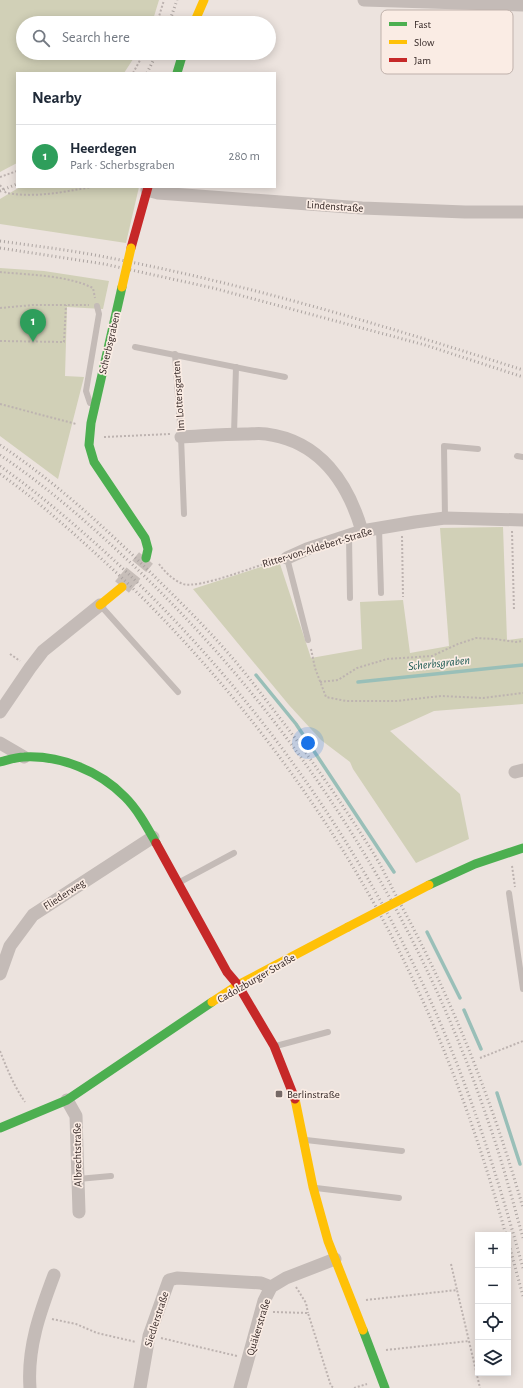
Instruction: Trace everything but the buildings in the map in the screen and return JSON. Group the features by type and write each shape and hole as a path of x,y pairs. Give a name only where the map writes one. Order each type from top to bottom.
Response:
{"street":[{"path":"197,16 204,0"},
{"path":"364,0 523,5"},
{"path":"177,72 181,60"},
{"name":"Lindenstraße","path":"147,189 158,193 362,208 465,212 523,212"},
{"name":"Scherbsgraben","path":"147,189 131,248 89,438 90,454 145,538 147,556"},
{"name":"Im Lottersgarten","path":"181,437 265,434 284,438 301,445 318,455 329,466 347,493 356,510 362,531"},
{"name":"Ritter-von-Aldebert-Straße","path":"287,558 307,549 362,531 402,524 445,518 518,520"},
{"path":"0,712 43,651 122,587"},
{"path":"0,743 24,757"},
{"path":"0,762 24,757 56,760 89,771 122,795 135,808 153,837 227,972 238,985 274,1046 296,1103 302,1139 313,1187 328,1241 385,1388"},
{"name":"Fliederweg","path":"0,974 10,946 33,915 153,837"},
{"name":"Cadolzburger Straße","path":"0,1128 67,1100 238,985 429,885 448,876 523,848"},
{"name":"Albrechtstraße","path":"67,1100 76,1116 79,1212"},
{"name":"Quäkerstraße","path":"240,1388 261,1312 271,1287 290,1276 335,1259"},
{"path":"30,1388 31,1347 39,1316 54,1275"},
{"name":"Siedlerstraße","path":"140,1388 148,1340 169,1280 177,1278 261,1283 271,1287"}],"lane":[{"path":"92,419 86,391 99,314 97,306"},
{"name":"Im Lottersgarten","path":"135,347 286,377"},
{"name":"Im Lottersgarten","path":"175,354 181,437 184,514"},
{"path":"234,434 236,368"},
{"path":"445,518 444,446 478,449"},
{"path":"379,528 381,593"},
{"path":"349,536 350,598"},
{"path":"287,558 308,640"},
{"path":"100,605 178,692"},
{"path":"179,883 234,853"},
{"path":"509,893 523,988"},
{"path":"274,1046 328,1032"},
{"path":"302,1139 402,1151"},
{"path":"78,1179 111,1176"},
{"path":"313,1187 399,1198"}],"path":[{"path":"159,16 164,0"},
{"path":"134,72 140,60"},
{"path":"0,177 16,171"},
{"path":"0,185 6,193 29,196 46,195 86,188"},
{"path":"0,272 81,282 93,288 97,306 33,305 0,308"},
{"path":"0,341 64,342 66,305"},
{"path":"0,404 72,424 92,419"},
{"path":"89,438 176,434 181,437"},
{"path":"514,611 518,520"},
{"path":"402,524 403,597"},
{"name":"Ritter-von-Aldebert-Straße","path":"147,556 157,561 165,572 184,584 202,584 287,558"},
{"path":"320,682 338,680 357,668 387,659 432,656 458,644 476,638 516,642 523,641"},
{"path":"308,640 315,668 326,697 346,701 396,701 441,696 483,698 523,693"},
{"path":"509,893 516,892 511,852"},
{"path":"480,1058 523,1041"},
{"path":"0,1051 19,1093 34,1114"},
{"path":"451,1264 480,1388"},
{"path":"290,1276 306,1303 331,1386 334,1388"},
{"path":"351,1302 457,1290"},
{"path":"261,1312 308,1313"},
{"path":"39,1316 76,1324 97,1333 148,1340 248,1358"},
{"path":"371,1352 468,1341"}],"green space":[{"path":"0,0 159,0 154,16 16,16 16,60 132,60 125,72 16,72 16,164 0,172"},
{"path":"18,188 139,188 126,243 0,224 0,199"},
{"path":"0,268 44,271 109,281 103,309 67,307 65,376 84,377 58,479 0,436"},
{"path":"503,527 507,640 523,638 523,704 434,711 390,731 460,794 469,839 416,863 353,769 350,762 321,740 289,705 193,589 279,561 311,658 362,649 360,602 403,600 410,653 449,646 440,528"}],"waterway":[{"name":"Scherbsgraben","path":"358,682 523,665"},
{"path":"256,675 296,724 394,872"},
{"path":"427,932 460,998"},
{"path":"464,1010 481,1049"},
{"path":"497,1093 520,1164"}],"tunnel":[{"path":"122,587 146,558"}],"railway":[{"path":"171,16 177,0"},
{"path":"148,72 154,60"},
{"path":"0,191 16,184"},
{"path":"0,241 92,255 158,268 264,293 368,322 523,370"},
{"path":"0,248 104,264 213,288 425,345 523,377"},
{"path":"0,445 39,473 95,520 194,616 246,674 330,787 380,864 420,941 455,1015 499,1130 523,1208"},
{"path":"0,455 54,495 88,524 137,569 195,627 248,689 299,754 345,822 387,893 425,966 458,1041 492,1133 523,1238"},
{"path":"0,466 45,500 117,563 212,661 255,713 335,824 370,882 403,942 446,1036 482,1134 504,1201 523,1268"},
{"path":"0,474 46,510 119,575 202,661 238,703 272,747 335,838 391,934 442,1045 477,1139 505,1232"},
{"path":"511,1252 523,1296"}],"traffic: fast":[{"path":"177,72 181,60"},
{"path":"122,287 91,423 89,445 94,462 145,538 148,549 146,558"},
{"path":"0,762 24,757 38,757 65,762 92,772 115,788 130,802 156,843"},
{"path":"429,885 475,864 523,848"},
{"path":"0,1128 67,1100 212,1002"},
{"path":"363,1330 385,1388"}],"traffic: slow":[{"path":"197,16 204,0"},
{"path":"122,287 131,248"},
{"path":"100,605 122,587"},
{"path":"348,927 429,885"},
{"path":"212,1002 238,985 348,927"},
{"path":"295,1099 313,1187 328,1241 363,1330"}],"traffic: jam":[{"path":"131,248 148,188"},
{"path":"156,843 227,972 238,985 274,1046 295,1099"}],"place":[{"name":"Heerdegen","path":"33,342"},
{"name":"Berlinstraße","path":"279,1094"}]}
